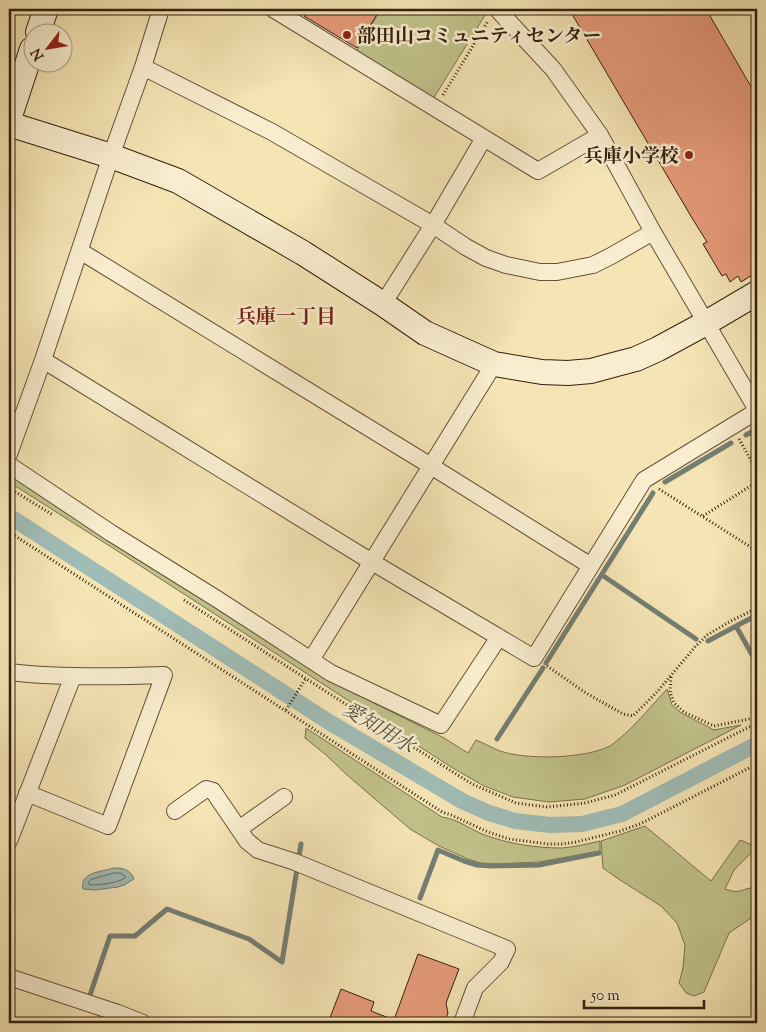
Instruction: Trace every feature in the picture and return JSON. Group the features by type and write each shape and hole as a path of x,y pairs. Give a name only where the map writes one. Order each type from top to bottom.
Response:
{"street":[{"path":"41,22 46,9"},
{"path":"9,454 43,360 161,9"},
{"path":"273,9 538,171 600,135"},
{"path":"43,360 372,562 534,658 644,480 757,411 653,232 600,135 553,69 494,13"},
{"path":"143,66 272,132 433,225 466,247 486,258 506,265 540,272 557,272 593,265 653,232"},
{"path":"9,119 24,72"},
{"path":"9,124 111,156 178,181 303,253 425,333 494,364 542,372 568,373 591,371 636,359 658,350 757,293"},
{"path":"383,304 433,225 484,138"},
{"path":"80,251 591,566"},
{"path":"311,660 494,364"},
{"path":"9,465 111,533 218,599 331,674 441,725 499,637"},
{"path":"9,672 73,676 164,675 108,826 27,793"},
{"path":"9,841 73,676"},
{"path":"175,812 206,790 213,791 247,841 258,850 295,862 507,949 501,962 475,988 462,1023"},
{"path":"239,829 284,797"},
{"path":"9,977 143,1023"}],"path":[{"path":"435,108 494,13"},
{"path":"732,427 757,471"},
{"path":"644,480 757,551"},
{"path":"703,516 757,482"},
{"path":"9,532 442,812 509,839 563,844 627,828 640,824 757,764"},
{"path":"534,658 586,693 623,714 633,716 707,636 757,608"},
{"path":"671,676 670,692 674,703 684,712 714,726 754,718 757,714"},
{"path":"286,710 306,678"},
{"path":"754,718 757,723"}],"green space":[{"path":"381,9 486,9 487,12 433,99 356,52"},
{"path":"9,475 330,681 444,738 468,753 476,740 500,751 525,756 571,756 599,750 610,746 626,733 667,689 672,705 680,712 714,730 741,725 625,785 585,799 549,802 513,797 484,786 451,767 9,482"},
{"path":"306,728 442,817 454,820 480,833 513,843 542,847 567,848 600,841 600,851 539,862 497,864 481,863 468,859 439,846 410,829 305,738"},
{"path":"645,826 711,881 740,840 757,847 734,870 725,889 738,891 757,887 757,914 729,933 704,992 694,996 686,993 679,983 683,968 685,945 677,923 661,906 603,868 601,841"}],"water":[{"path":"113,868 126,870 134,879 118,887 95,890 83,889 84,879 88,876"}],"building":[{"name":"部田山コミュニティセンター","path":"308,9 380,9 357,48 304,16"},
{"name":"兵庫小学校","path":"569,9 706,9 757,97 757,272 741,282 738,276 730,282 726,274 722,276 703,244 707,242"},
{"path":"418,954 459,969 446,1003 448,1013 444,1023 328,1023 341,989 374,1002 371,1011 394,1020"}],"waterway":[{"path":"746,435 757,429"},
{"path":"665,482 731,443"},
{"path":"546,663 653,493"},
{"name":"愛知用水","path":"9,516 329,722 462,801 489,813 515,821 550,825 582,824 622,814 757,744"},
{"path":"602,575 696,639"},
{"path":"708,641 757,615"},
{"path":"736,626 755,660 757,668"},
{"path":"497,739 543,668"},
{"path":"90,995 110,936 135,936 167,909 249,939 282,962 301,844"},
{"path":"420,898 438,850 477,865 492,866 539,865 599,853"}],"place":[{"name":"部田山コミュニティセンター","path":"347,35"},
{"name":"兵庫小学校","path":"689,155"}],"district":[{"name":"兵庫一丁目","path":"286,316"}]}
